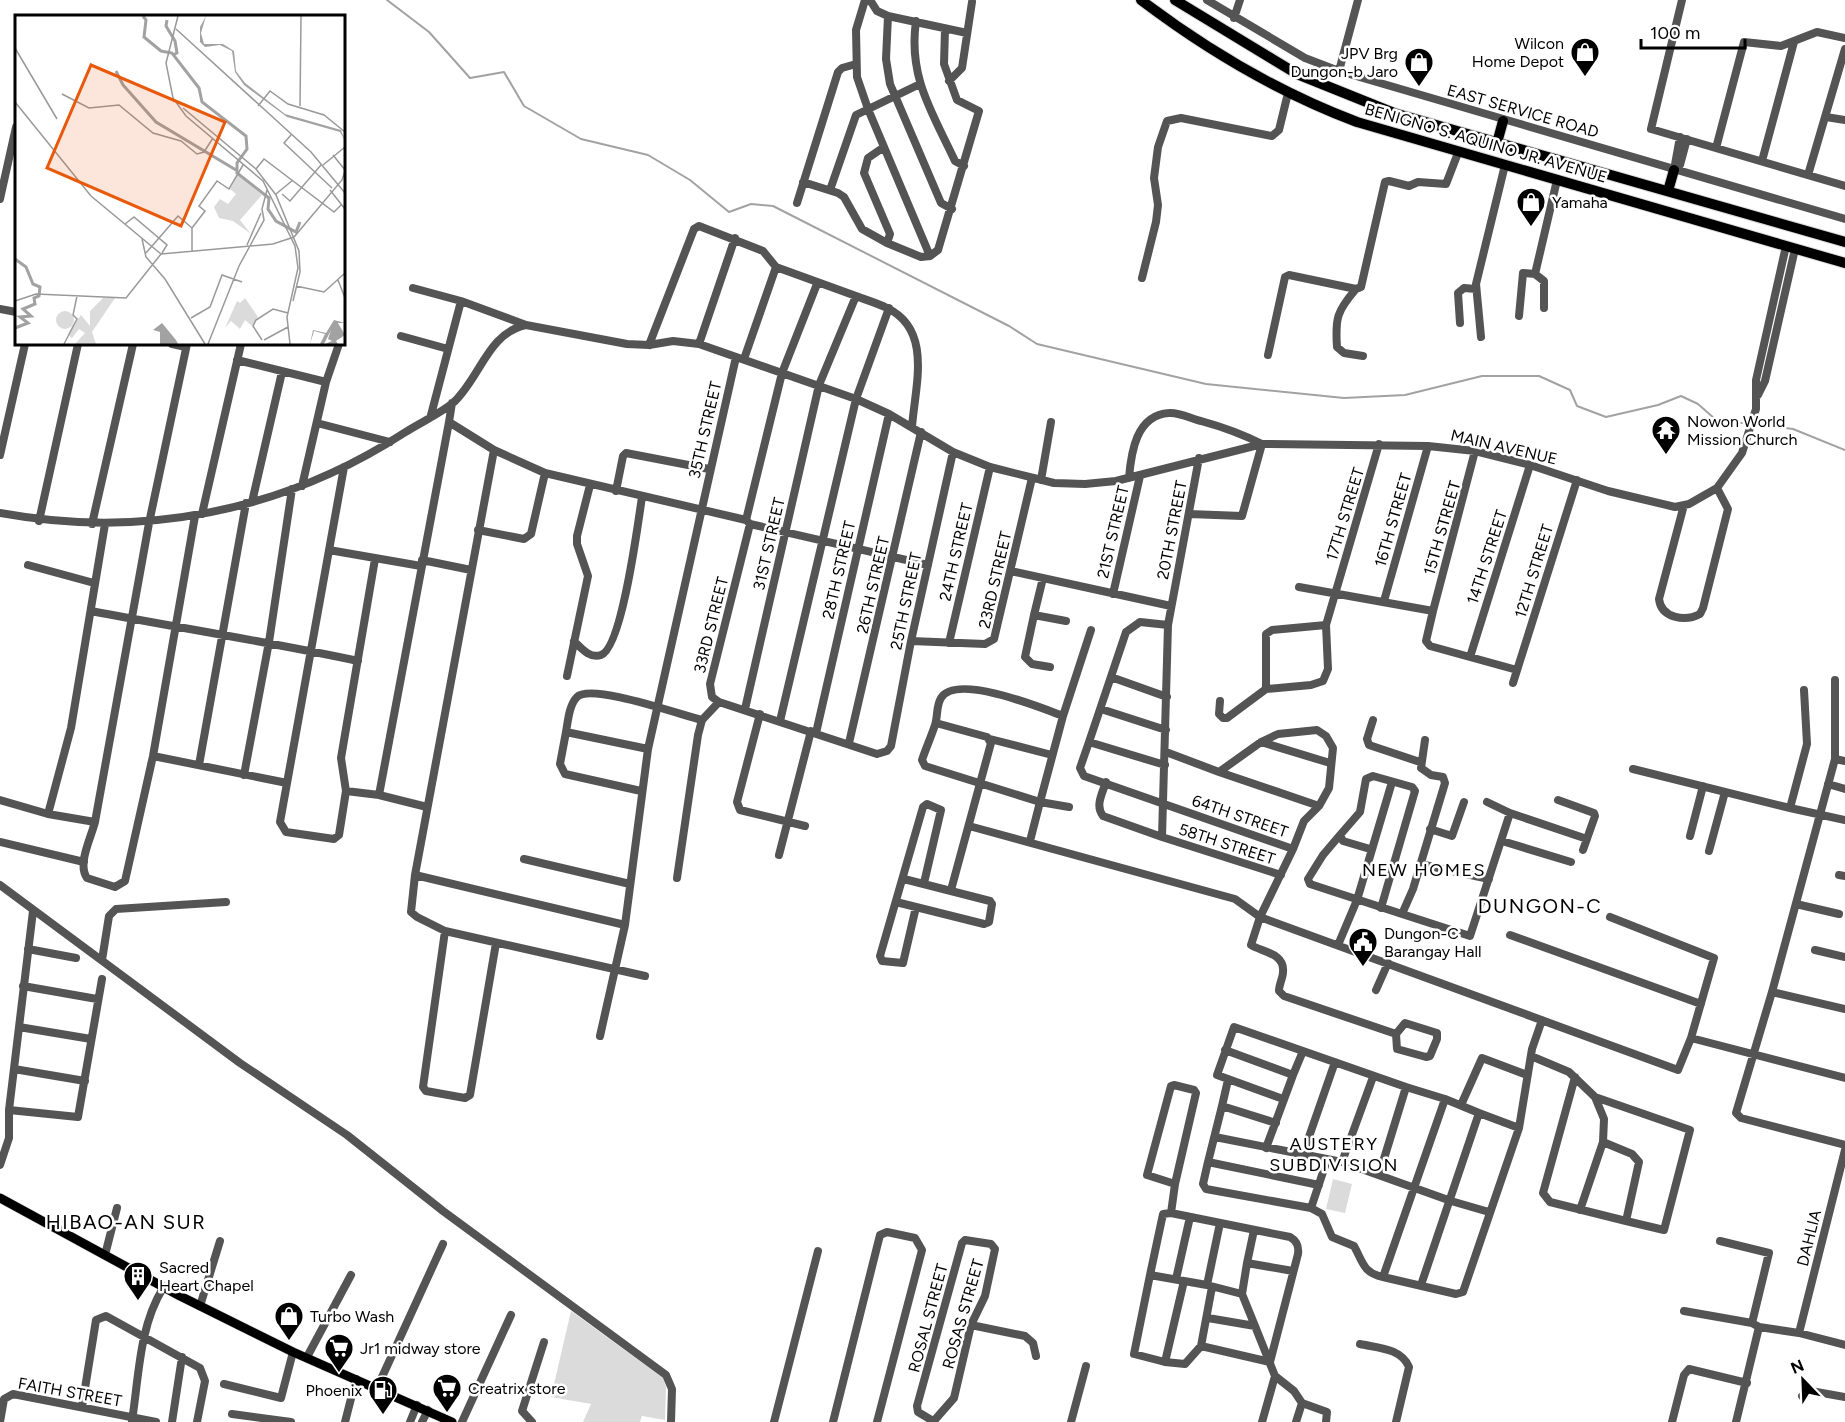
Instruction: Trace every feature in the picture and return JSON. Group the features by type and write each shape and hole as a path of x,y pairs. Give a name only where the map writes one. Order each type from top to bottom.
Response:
{"highway":[{"name":"BENIGNO S. AQUINO JR. AVENUE","path":"1142,0 1185,32 1288,93 1357,122 1845,263"},
{"name":"BENIGNO S. AQUINO JR. AVENUE","path":"1175,0 1297,74 1394,113 1845,242"},
{"path":"1185,32 1198,15"},
{"path":"1497,143 1503,121"},
{"path":"1433,145 1440,127"},
{"path":"1668,191 1674,170"},
{"path":"1717,226 1723,207"}],"main road":[{"path":"0,1198 163,1288 293,1352 452,1422"}],"street":[{"path":"864,0 856,30 856,64 868,109 930,256"},
{"path":"870,0 877,11 888,16 967,33"},
{"name":"EAST SERVICE ROAD","path":"1207,0 1305,58 1339,71 1503,121 1845,219"},
{"path":"1234,18 1240,0"},
{"path":"1339,71 1358,0"},
{"path":"1682,0 1650,125 1654,131 1845,186"},
{"path":"949,81 962,68 972,2"},
{"path":"888,16 886,59 890,84 941,203 952,209"},
{"path":"916,21 912,47 920,84 955,161 964,166"},
{"path":"803,182 844,197 862,230 887,243 921,257 930,256 938,250 980,110 960,103 949,81 943,53 945,29"},
{"path":"1716,148 1742,44 1748,41 1770,47 1794,42 1817,32 1845,38"},
{"path":"1762,161 1794,42"},
{"path":"1808,175 1842,73 1845,49"},
{"path":"797,203 838,72 842,68 856,64"},
{"path":"830,190 852,121 868,109 920,84"},
{"path":"1142,278 1157,214 1154,178 1158,147 1167,121 1181,118 1272,136 1279,130 1288,93"},
{"path":"1826,117 1845,120"},
{"path":"1674,170 1684,138"},
{"path":"884,147 868,158 864,172 890,234 887,243"},
{"path":"0,200 14,153"},
{"path":"1363,356 1344,353 1337,347 1336,318 1339,308 1356,289 1361,287 1385,182 1407,186 1418,182 1446,184 1458,153"},
{"path":"1481,337 1476,289 1505,165"},
{"path":"1535,274 1557,180"},
{"path":"649,345 696,227 735,238 763,251 776,267 817,284 889,308 913,330 918,344 912,427"},
{"path":"699,344 735,238"},
{"path":"1717,488 1724,497 1728,509 1700,614 1693,618 1671,615 1659,605 1659,599 1684,505 1717,488 1738,461 1756,409 1758,394 1756,380 1790,248"},
{"name":"35TH STREET","path":"600,1036 625,925 648,749 709,469 740,358 776,267"},
{"path":"1519,316 1523,273 1535,274 1544,281 1544,308"},
{"path":"1268,355 1285,277 1289,275 1356,289"},
{"name":"33RD STREET","path":"718,702 711,695 710,684 782,373 817,284"},
{"name":"MAIN AVENUE","path":"413,288 461,301 526,325 627,344 649,345 673,341 699,344 856,399 889,414 953,452 990,467 1041,480 1085,484 1129,478 1262,444 1379,444 1475,451 1530,465 1608,491 1663,505 1684,505"},
{"path":"1460,323 1458,293 1464,288 1476,289"},
{"name":"31ST STREET","path":"745,709 819,385 856,296"},
{"path":"430,415 461,301"},
{"path":"780,721 856,399 889,308"},
{"path":"0,309 15,312"},
{"path":"0,513 39,520 92,524 150,523 198,515 302,486 390,442 430,415 453,403 477,374 500,336 514,327 526,325"},
{"path":"401,336 448,349"},
{"path":"0,454 25,345"},
{"path":"39,520 78,345"},
{"path":"92,524 133,345"},
{"path":"187,345 150,523 95,822 84,862 83,871 87,879 115,887 125,881 153,756 198,515 241,345"},
{"path":"302,486 326,382 339,345"},
{"path":"237,360 326,382"},
{"path":"199,765 249,502 282,372"},
{"path":"379,795 453,403"},
{"path":"1129,478 1132,446 1138,433 1155,418 1170,413 1238,432 1262,444 1242,516 1189,514"},
{"name":"28TH STREET","path":"779,855 786,822 814,732 889,414"},
{"path":"449,422 494,450 545,473 927,565"},
{"path":"1041,480 1051,422"},
{"path":"316,423 390,442"},
{"name":"26TH STREET","path":"849,743 921,432"},
{"name":"17TH STREET","path":"1266,688 1311,685 1323,681 1328,669 1326,625 1379,444"},
{"name":"16TH STREET","path":"1384,601 1428,446"},
{"path":"494,450 427,807 415,875 412,914 445,931 645,976"},
{"name":"15TH STREET","path":"1470,657 1430,646 1426,641 1475,451"},
{"name":"25TH STREET","path":"849,743 877,754 891,746 927,565 953,452"},
{"path":"616,491 622,456 626,453 709,469"},
{"name":"20TH STREET","path":"1167,697 1170,606 1199,459"},
{"name":"14TH STREET","path":"1470,657 1530,465"},
{"path":"344,467 280,822 285,832 334,839 339,835 346,791 341,758 375,559"},
{"name":"24TH STREET","path":"949,643 990,467"},
{"path":"478,530 524,538 531,534 545,473"},
{"name":"21ST STREET","path":"1113,594 1140,476"},
{"name":"23RD STREET","path":"911,641 985,644 994,639 1032,478"},
{"name":"12TH STREET","path":"1513,683 1577,480"},
{"path":"567,676 588,576 577,544 577,536 590,485"},
{"path":"244,775 269,642 292,489"},
{"path":"574,641 584,651 596,656 602,655 611,647 627,587 642,497"},
{"path":"48,814 71,728 105,524"},
{"path":"329,550 375,559 471,570"},
{"path":"28,565 94,583"},
{"path":"1011,572 1170,606"},
{"path":"1043,578 1025,657 1032,664 1050,667"},
{"path":"1299,587 1433,611"},
{"path":"91,611 175,629 269,642 358,661"},
{"path":"1034,615 1066,621"},
{"path":"1165,765 1089,742 1126,632 1132,625 1140,622 1168,625"},
{"path":"1220,701 1219,714 1227,718 1266,688 1266,633 1272,630 1326,625"},
{"path":"1030,842 1063,716 1091,630"},
{"path":"1470,657 1517,670"},
{"path":"1111,677 1167,697"},
{"path":"1835,680 1835,759 1772,992 1737,1109 1738,1116 1845,1145"},
{"path":"1063,716 1001,694 953,690 940,700 936,723 923,763 1040,802 1069,807"},
{"path":"1790,808 1807,744 1804,690"},
{"path":"641,791 565,774 560,764 573,703 579,695 586,692 619,697 702,720"},
{"name":"58TH STREET","path":"1167,697 1162,837 1281,876"},
{"path":"677,878 702,720 718,702 849,743"},
{"path":"1101,709 1167,730"},
{"path":"760,714 737,802 744,813 805,826"},
{"path":"1373,720 1366,739 1369,745 1420,762"},
{"path":"936,723 1052,755"},
{"name":"64TH STREET","path":"1089,742 1081,774 1293,849 1304,821 1319,806 1329,788 1332,743 1317,730 1289,732 1261,742"},
{"path":"566,732 648,749"},
{"path":"951,890 990,739"},
{"path":"1402,914 1420,864 1445,780 1426,773 1420,762 1425,740"},
{"path":"1219,772 1261,742 1330,763"},
{"path":"1166,752 1319,806"},
{"path":"153,756 287,783"},
{"path":"1835,759 1845,761"},
{"path":"1633,769 1845,820"},
{"path":"1381,908 1415,791 1412,787 1373,776 1366,779 1360,812 1323,855 1308,879 1310,884 1381,908 1470,936 1510,813"},
{"path":"1106,782 1099,802 1099,811 1103,816 1162,837"},
{"path":"1338,945 1357,900 1370,849 1392,782"},
{"path":"1828,784 1845,789"},
{"path":"1689,836 1703,786"},
{"path":"346,791 379,795 427,807"},
{"path":"1709,851 1725,792"},
{"path":"0,800 48,814 95,822"},
{"path":"1558,801 1594,813 1595,816 1583,850"},
{"path":"1430,829 1452,836 1464,802"},
{"path":"1487,802 1510,813 1587,839"},
{"path":"916,908 903,963 882,961 880,956 923,807 927,804 938,807 941,812 924,883"},
{"path":"969,826 1231,898 1260,917 1675,1069 1680,1068 1714,961 1712,955 1610,917"},
{"path":"1340,835 1343,841 1370,849"},
{"path":"1502,841 1571,862"},
{"path":"0,843 84,862"},
{"path":"1293,849 1260,917 1251,945 1280,960 1283,971 1279,991 1284,996 1396,1034"},
{"path":"524,859 630,884"},
{"path":"1420,864 1489,879"},
{"path":"415,875 625,925"},
{"path":"896,903 984,924 988,922 991,902 904,879"},
{"path":"0,885 240,1063 346,1135 443,1211 666,1375 672,1389 670,1422"},
{"path":"102,960 109,916 116,909 226,902"},
{"path":"1796,904 1839,914"},
{"path":"0,1165 9,1138 9,1110 22,986 33,911"},
{"path":"445,931 423,1087 426,1091 465,1098 470,1095 496,943"},
{"path":"1510,935 1701,1004"},
{"path":"28,949 75,958"},
{"path":"1815,950 1845,957"},
{"path":"1376,990 1388,963"},
{"path":"9,1110 75,1118 79,1115 96,999 102,979"},
{"path":"22,986 96,999"},
{"path":"1772,992 1845,1009"},
{"path":"1228,1080 1203,1184 1206,1189 1311,1208 1322,1214 1332,1237 1354,1246 1365,1270 1371,1275 1456,1294 1462,1292 1519,1128 1531,1056 1542,1020"},
{"path":"1405,1023 1438,1035 1430,1056 1426,1057 1397,1049 1396,1034 1405,1023"},
{"path":"19,1027 91,1039"},
{"path":"1283,1099 1217,1075 1234,1027 1373,1077 1461,1105 1519,1128"},
{"path":"1691,1038 1753,1056 1845,1078"},
{"path":"1225,1050 1293,1075"},
{"path":"1266,1148 1303,1051"},
{"path":"1531,1056 1566,1070 1575,1077 1595,1097 1604,1119 1603,1142 1581,1210"},
{"path":"1461,1105 1482,1058 1527,1075"},
{"path":"1303,1154 1335,1062"},
{"path":"14,1069 85,1081"},
{"path":"1342,1162 1373,1077"},
{"path":"1575,1077 1543,1193 1550,1202 1660,1231 1666,1230 1690,1130 1595,1097"},
{"path":"1171,1213 1175,1184 1196,1093 1194,1090 1174,1085 1171,1086 1156,1133 1147,1175 1175,1184"},
{"path":"1379,1175 1407,1087"},
{"path":"1383,1277 1444,1099"},
{"path":"1222,1106 1276,1122"},
{"path":"1421,1285 1479,1113"},
{"path":"1215,1137 1342,1162 1451,1201 1489,1212"},
{"path":"1603,1142 1632,1154 1638,1162 1626,1221"},
{"name":"DAHLIA","path":"1799,1333 1845,1150"},
{"path":"1311,1208 1327,1160"},
{"path":"1208,1162 1319,1185"},
{"path":"105,1256 117,1208"},
{"path":"1220,1223 1209,1286 1208,1318 1201,1346 1185,1364 1136,1355 1133,1351 1161,1216 1171,1213 1190,1217 1220,1223 1254,1230 1293,1239 1298,1247 1270,1362"},
{"path":"1165,1362 1190,1217"},
{"path":"1254,1230 1242,1294 1275,1376 1294,1391 1302,1403 1327,1412 1326,1422"},
{"path":"833,1422 880,1235 886,1232 915,1238 922,1250 877,1422"},
{"name":"ROSAL STREET","path":"933,1421 918,1412 917,1406 961,1245 965,1240 991,1244"},
{"path":"200,1306 220,1241"},
{"path":"1720,1241 1769,1253 1747,1383 1736,1422"},
{"path":"377,1388 443,1244"},
{"name":"ROSAS STREET","path":"933,1421 954,1398 971,1325 985,1296 995,1249 991,1244"},
{"path":"774,1422 818,1251"},
{"path":"1247,1263 1293,1271"},
{"path":"307,1357 351,1275"},
{"path":"1150,1275 1242,1294"},
{"path":"133,1420 144,1335 157,1297 163,1288"},
{"path":"1684,1311 1799,1333 1845,1345"},
{"path":"462,1422 511,1315"},
{"path":"82,1407 95,1324 99,1317 106,1316 200,1368 205,1377 197,1422"},
{"path":"1208,1318 1256,1326"},
{"path":"971,1325 1025,1336 1033,1343 1036,1356"},
{"path":"532,1422 522,1411 544,1342"},
{"path":"1360,1344 1400,1354 1409,1367 1396,1422"},
{"path":"1201,1346 1270,1362"},
{"path":"225,1384 280,1398 293,1352"},
{"path":"172,1422 182,1357"},
{"path":"1071,1422 1086,1366"},
{"path":"1672,1422 1684,1375 1689,1369 1747,1383"},
{"path":"1262,1422 1275,1376"},
{"path":"345,1422 356,1379"},
{"path":"1802,1396 1811,1391 1845,1398"},
{"name":"FAITH STREET","path":"0,1422 4,1399 10,1394 82,1407 133,1420 156,1422"},
{"path":"1296,1422 1302,1403"},
{"path":"410,1422 417,1406"},
{"path":"422,1422 428,1410"},
{"path":"232,1414 291,1422"}],"shaded area":[{"path":"1333,1179 1352,1184 1345,1213 1326,1209"},
{"path":"571,1311 663,1378 666,1387 665,1420 642,1416 640,1422 583,1422 591,1404 551,1397"}],"waterway":[{"path":"387,0 429,32 470,78 504,72 524,106 581,139 648,155 690,180 729,212 751,204 773,206 1009,326 1037,344 1206,384 1344,398 1405,395 1482,376 1539,376 1570,390 1577,406 1606,417 1658,405 1681,396 1698,404 1715,419 1749,424"},
{"path":"1755,424 1793,429 1845,450"}],"place":[{"name":"Wilcon Home Depot","path":"1585,78"},
{"name":"JPV Brg Dungon-b Jaro","path":"1419,88"},
{"name":"Yamaha","path":"1531,228"},
{"name":"Nowon World Mission Church","path":"1666,456"},
{"name":"Dungon-C Barangay Hall","path":"1363,968"},
{"name":"Sacred Heart Chapel","path":"138,1302"},
{"name":"Turbo Wash","path":"289,1342"},
{"name":"Jr1 midway store","path":"339,1374"},
{"name":"Creatrix store","path":"447,1414"},
{"name":"Phoenix","path":"383,1416"}],"district":[{"name":"NEW HOMES","path":"1424,870"},
{"name":"DUNGON-C","path":"1540,906"},
{"name":"AUSTERY SUBDIVISION","path":"1334,1154"},
{"name":"HIBAO-AN SUR","path":"126,1222"}]}
